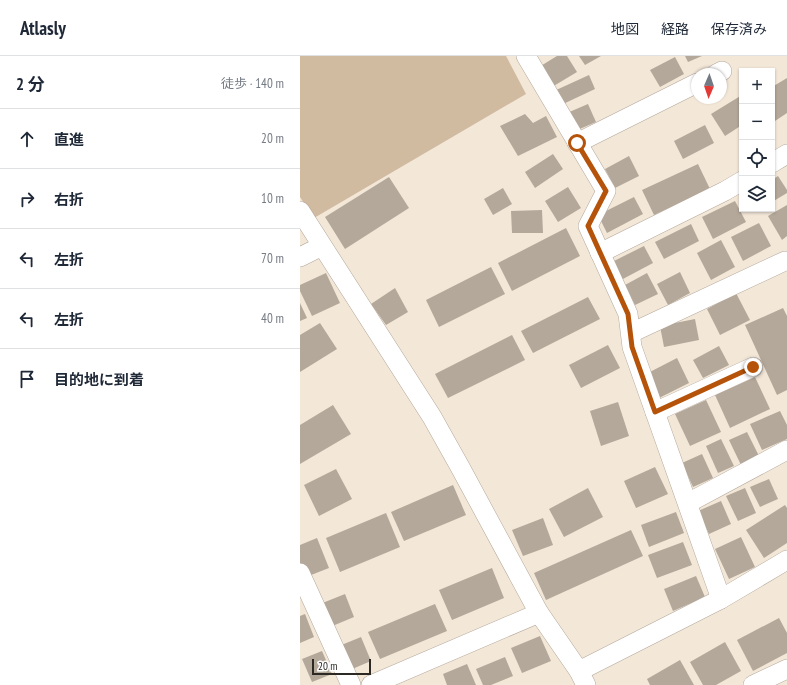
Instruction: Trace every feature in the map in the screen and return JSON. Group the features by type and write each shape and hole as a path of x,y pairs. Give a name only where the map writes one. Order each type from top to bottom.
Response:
{"street":[{"path":"526,56 606,191 588,226 628,314 632,347 721,599"},
{"path":"577,143 691,87"},
{"path":"775,161 787,154"},
{"path":"600,253 718,195 739,183"},
{"path":"300,211 432,417 538,614 583,678 787,560"},
{"path":"300,257 322,246"},
{"path":"631,333 785,261"},
{"path":"655,412 753,367"},
{"path":"688,503 787,450"},
{"path":"300,573 351,685"},
{"path":"372,685 538,614"},
{"path":"752,685 787,669"}],"shaded area":[{"path":"300,56 506,56 526,94 314,218 300,197"}],"building":[{"path":"557,56 567,56 577,72 552,87 539,67"},
{"path":"579,56 601,56 585,65"},
{"path":"685,56 702,56 688,62"},
{"path":"675,57 684,74 660,87 650,70"},
{"path":"589,75 595,89 561,105 554,91"},
{"path":"787,78 787,113 775,121 775,104 775,85"},
{"path":"739,97 739,127 725,136 711,114"},
{"path":"588,104 596,122 575,131 567,113"},
{"path":"525,114 533,123 546,116 557,137 518,156 500,126"},
{"path":"705,125 714,143 683,159 674,141"},
{"path":"553,154 563,169 535,188 525,172"},
{"path":"629,156 639,176 615,188 605,169"},
{"path":"698,164 710,189 654,215 642,190"},
{"path":"778,176 787,190 787,193 775,200 775,178"},
{"path":"389,177 409,208 345,249 325,217"},
{"path":"568,187 581,208 558,222 545,201"},
{"path":"503,188 512,204 493,215 484,199"},
{"path":"634,197 643,214 607,233 598,215"},
{"path":"735,201 739,212 741,212 746,222 713,239 702,217"},
{"path":"787,205 787,236 782,240 768,216"},
{"path":"542,210 543,233 512,233 511,211"},
{"path":"759,223 771,246 743,261 731,237"},
{"path":"691,224 699,241 664,259 655,242"},
{"path":"566,228 580,256 512,291 498,263"},
{"path":"721,240 735,267 711,280 697,253"},
{"path":"644,246 653,263 621,280 612,262"},
{"path":"491,267 505,294 439,327 426,300"},
{"path":"680,272 690,293 668,305 657,284"},
{"path":"326,273 340,303 312,316 300,291 300,285"},
{"path":"647,273 658,294 635,305 625,285"},
{"path":"395,288 408,312 386,325 371,304"},
{"path":"736,293 750,320 720,335 707,309"},
{"path":"588,297 600,319 533,353 521,331"},
{"path":"300,303 307,318 300,321"},
{"path":"783,308 787,316 787,390 777,395 745,325"},
{"path":"695,319 699,340 664,347 660,326"},
{"path":"320,323 337,349 300,372 300,335"},
{"path":"512,335 525,360 448,398 435,374"},
{"path":"608,345 620,368 581,388 569,365"},
{"path":"719,346 729,365 703,378 693,360"},
{"path":"677,358 689,383 659,398 646,374"},
{"path":"755,377 770,409 730,428 715,395"},
{"path":"706,400 721,432 690,446 675,414"},
{"path":"618,402 629,436 601,446 590,411"},
{"path":"333,405 351,434 300,464 300,425"},
{"path":"780,411 787,425 787,439 762,450 750,424"},
{"path":"747,432 759,456 741,465 729,440"},
{"path":"721,439 734,466 718,473 706,446"},
{"path":"702,454 713,478 693,487 682,463"},
{"path":"655,467 668,494 636,508 624,481"},
{"path":"336,469 352,499 319,516 304,485"},
{"path":"769,479 778,499 760,507 750,487"},
{"path":"453,485 466,515 404,541 391,512"},
{"path":"588,488 603,517 564,537 549,509"},
{"path":"745,488 756,513 738,521 726,496"},
{"path":"721,501 731,524 709,534 698,511"},
{"path":"785,505 787,508 787,543 764,558 746,530"},
{"path":"676,512 684,533 649,547 641,525"},
{"path":"386,513 400,547 340,572 326,538"},
{"path":"543,518 553,545 523,556 512,530"},
{"path":"631,530 643,556 546,600 534,573"},
{"path":"741,537 755,567 729,579 715,549"},
{"path":"317,538 329,568 306,577 300,563 300,545"},
{"path":"683,542 692,565 657,578 648,555"},
{"path":"492,568 504,598 452,620 439,590"},
{"path":"696,576 705,597 673,611 664,589"},
{"path":"345,594 354,617 330,627 320,604"},
{"path":"435,604 447,631 380,659 368,632"},
{"path":"305,614 314,637 300,643 300,616"},
{"path":"779,618 787,633 787,653 753,671 737,640"},
{"path":"540,636 551,661 522,673 511,648"},
{"path":"361,637 371,661 350,670 339,646"},
{"path":"725,642 741,671 716,685 703,685 690,662"},
{"path":"322,651 332,674 312,682 302,659"},
{"path":"505,657 513,676 491,685 483,685 476,669"},
{"path":"680,660 694,685 650,685 647,679"},
{"path":"467,664 476,685 447,685 443,674"}],"route":[{"path":"577,143 606,191 588,226 628,314 632,347 655,412 753,367"}]}
